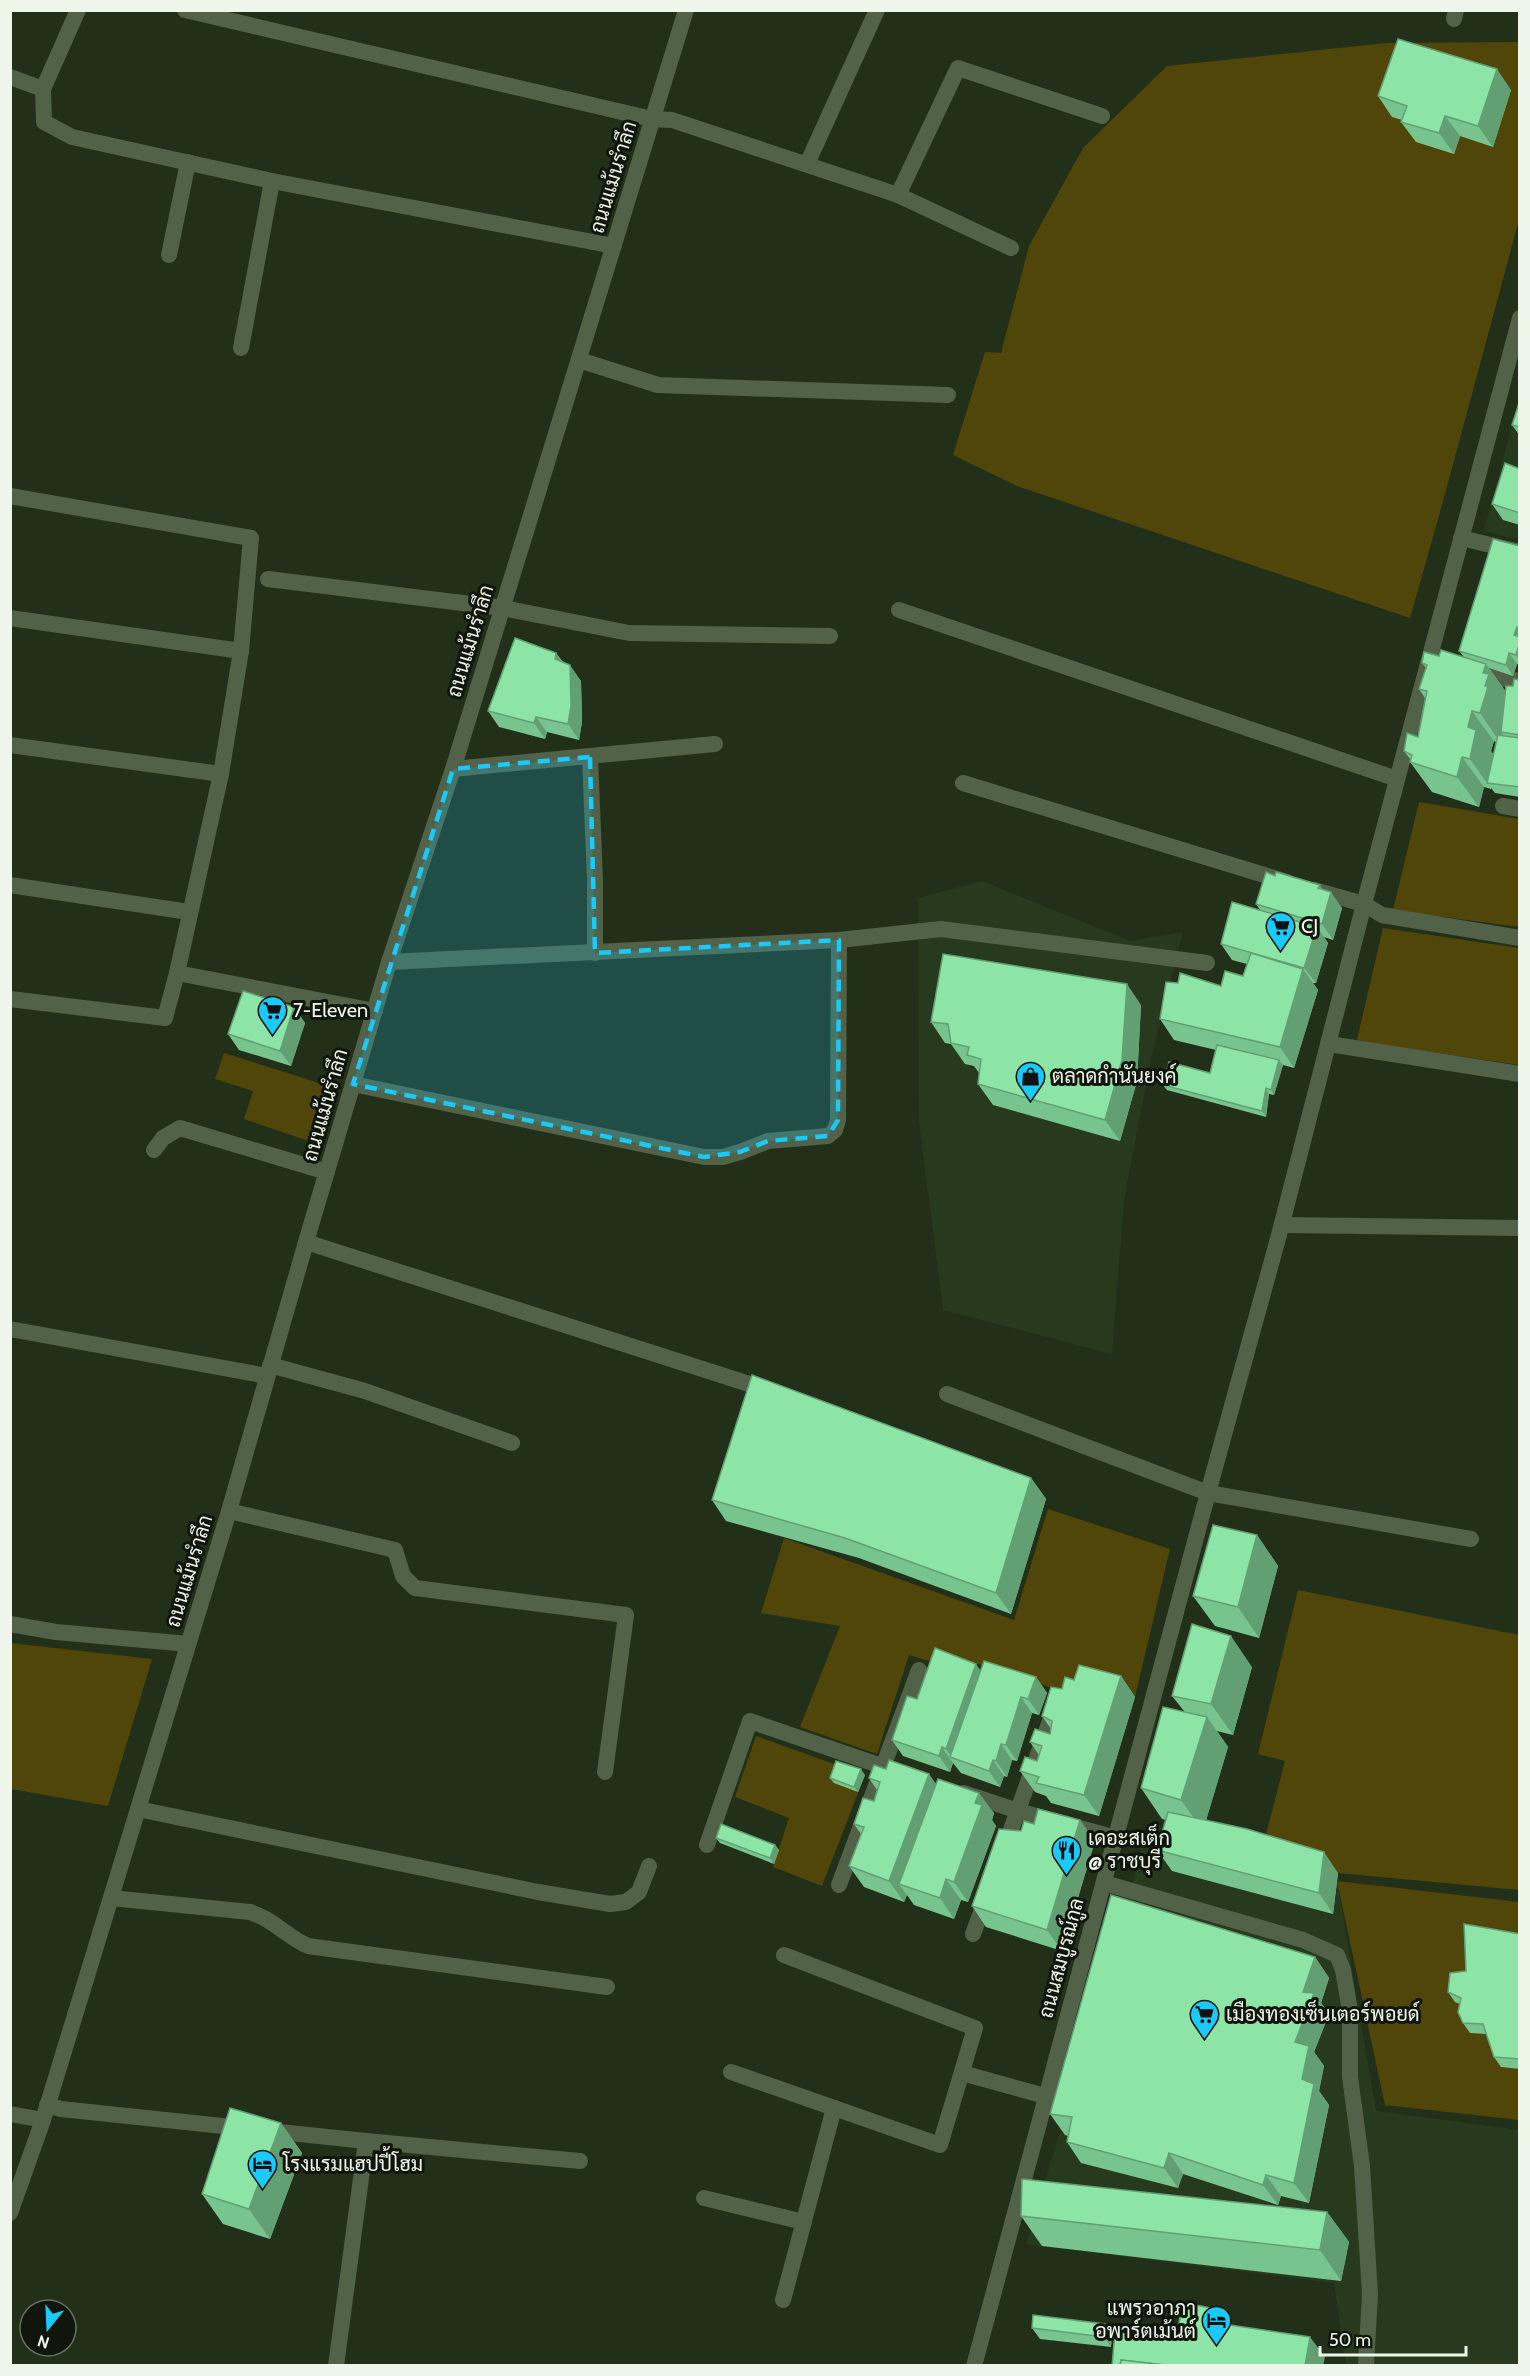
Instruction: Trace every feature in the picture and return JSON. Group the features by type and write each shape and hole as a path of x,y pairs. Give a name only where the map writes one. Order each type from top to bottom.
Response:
{"street":[{"path":"78,10 43,89 44,122 72,137 272,181 614,246"},
{"path":"185,10 652,119 672,120 898,195 1011,248"},
{"name":"ถนนแม้นรำลึก","path":"10,2213 45,2112 229,1511 389,962 453,769 686,10"},
{"path":"807,164 876,10"},
{"path":"898,195 958,68 1102,116"},
{"path":"10,77 43,89"},
{"path":"169,255 188,162"},
{"path":"241,348 272,181"},
{"name":"ถนนสมบูรณ์กูล","path":"974,2366 1045,2096 1282,1225 1397,779 1433,669 1461,538 1520,318"},
{"path":"579,360 657,385 948,394"},
{"path":"10,496 251,538 241,651 221,774 165,1018 10,999"},
{"path":"1461,538 1520,552"},
{"path":"268,579 503,608 629,633 830,636"},
{"path":"899,610 1397,779"},
{"path":"10,618 241,651"},
{"path":"1462,673 1520,681"},
{"path":"453,769 715,744"},
{"path":"10,745 221,774"},
{"path":"590,757 595,880 595,954"},
{"path":"963,783 1246,871 1364,904 1382,915 1520,938"},
{"path":"10,885 189,912"},
{"path":"389,962 595,954 839,940 941,929 1207,963"},
{"path":"353,1084 704,1157 732,1155 768,1141 828,1136 835,1130 838,1120 839,940"},
{"path":"177,973 375,1011"},
{"path":"1329,1044 1520,1074"},
{"path":"154,1150 163,1138 180,1128 327,1172"},
{"path":"1282,1225 1520,1228"},
{"path":"306,1242 786,1396"},
{"path":"10,1329 269,1371 365,1391 512,1443"},
{"path":"947,1394 1208,1493 1472,1539"},
{"path":"229,1511 394,1550 403,1576 415,1588 626,1615 605,1772"},
{"path":"10,1624 56,1632 188,1644"},
{"path":"839,1885 919,1670"},
{"path":"973,1935 1058,1697"},
{"path":"707,1845 750,1721 927,1781"},
{"path":"950,1789 1017,1811 1116,1838"},
{"path":"138,1809 538,1892 610,1904 626,1902 639,1892 649,1866"},
{"path":"1104,1883 1302,1940 1336,1955 1343,1971 1350,2010 1350,2077 1362,2166 1370,2294 1366,2366"},
{"path":"111,1898 250,1912 272,1921 297,1941 308,1946 607,1987"},
{"path":"730,2072 940,2145 975,2028 784,1955"},
{"path":"962,2073 1045,2096"},
{"path":"783,2300 834,2108"},
{"path":"10,2114 61,2109 580,2161"},
{"path":"336,2366 366,2141"},
{"path":"704,2198 804,2222"}],"highlighted area":[{"path":"590,757 595,953 839,940 838,1120 828,1136 768,1141 740,1152 704,1157 353,1084 453,769"}],"shaded area":[{"path":"1519,42 1519,220 1410,618 1017,486 953,455 985,352 1001,353 1029,246 1083,148 1167,66 1387,43"},
{"path":"1519,399 1519,540 1484,531"},
{"path":"1419,802 1519,819 1519,927 1393,910"},
{"name":"ตลาดกำนันยงค์","path":"982,881 1130,941 1183,932 1151,1058 1124,1200 1112,1354 943,1310 919,1122 918,898"},
{"path":"1383,928 1519,948 1519,1065 1425,1051 1356,1044"},
{"path":"224,1053 332,1087 315,1143 244,1119 253,1091 215,1079"},
{"path":"1048,1509 1170,1549 1135,1697 1093,1686 1089,1700 941,1652 936,1663 909,1655 877,1754 800,1727 840,1626 761,1613 784,1538 1014,1620"},
{"path":"1298,1590 1519,1635 1519,1890 1338,1873 1262,1850 1285,1761 1258,1754"},
{"path":"11,1643 152,1659 108,1806 11,1789"},
{"path":"756,1736 865,1775 822,1886 773,1867 789,1818 735,1797"},
{"path":"1146,1826 1262,1850 1337,1881 1376,2111 1519,2130 1519,2365 1346,2365 1334,2283 1026,2244 1125,1916"},
{"path":"1337,1881 1519,1902 1519,2120 1385,2105"}],"building":[{"path":"1398,39 1497,69 1478,126 1445,116 1439,133 1401,122 1407,106 1378,96"},
{"path":"1520,400 1520,427 1512,425"},
{"path":"1505,463 1520,469 1520,513 1492,504"},
{"path":"1493,539 1520,546 1520,628 1517,627 1514,635 1520,637 1520,642 1516,655 1509,653 1506,665 1459,651"},
{"path":"515,638 556,653 555,659 570,665 571,706 568,724 536,717 534,723 488,711"},
{"path":"1441,650 1486,664 1483,673 1489,674 1485,686 1488,687 1480,713 1472,711 1468,727 1476,730 1470,759 1462,757 1457,777 1410,762 1412,755 1404,751 1407,733 1418,737 1427,691 1419,689 1427,665 1422,663 1424,652 1439,656"},
{"path":"1514,679 1520,680 1520,735 1501,732 1506,686 1513,686"},
{"path":"1498,735 1520,738 1520,787 1487,783"},
{"path":"1266,872 1275,876 1276,872 1320,885 1318,888 1331,892 1322,924 1256,904"},
{"path":"1232,902 1317,927 1304,968 1221,944"},
{"path":"1251,953 1303,969 1280,1047 1160,1019 1166,982 1178,983 1180,973 1221,986 1225,971 1243,976"},
{"path":"943,954 1127,984 1122,1060 1105,1120 978,1084 981,1059 967,1055 969,1047 951,1043 948,1024 931,1022"},
{"path":"243,991 294,1007 280,1051 228,1034"},
{"path":"1217,1045 1279,1060 1271,1090 1266,1088 1262,1111 1163,1085 1169,1062 1210,1073"},
{"path":"752,1375 1031,1478 996,1593 845,1538 712,1500"},
{"path":"1213,1525 1257,1535 1238,1607 1193,1596"},
{"path":"1192,1624 1231,1636 1211,1704 1172,1696"},
{"path":"935,1648 976,1664 946,1749 942,1747 939,1756 892,1740 907,1696 917,1699"},
{"path":"984,1661 1036,1677 1028,1699 1021,1697 1006,1745 1001,1744 996,1761 993,1760 989,1771 950,1757"},
{"path":"1079,1665 1121,1676 1084,1795 1036,1783 1039,1777 1020,1771 1025,1757 1037,1761 1042,1746 1030,1742 1035,1729 1050,1734 1052,1721 1042,1716 1051,1687 1062,1689 1065,1677 1074,1680"},
{"path":"1163,1707 1207,1717 1181,1800 1141,1788"},
{"path":"889,1760 929,1774 889,1881 849,1866 864,1827 854,1824 863,1798 874,1801 880,1782 869,1778 874,1765 886,1769"},
{"path":"836,1761 861,1769 854,1787 830,1778"},
{"path":"938,1779 979,1793 975,1803 982,1805 954,1882 946,1879 940,1898 899,1884"},
{"path":"1038,1809 1080,1820 1047,1930 972,1906 999,1829 1021,1831 1024,1821 1034,1824"},
{"path":"1168,1812 1247,1829 1324,1852 1319,1893 1157,1850"},
{"path":"721,1824 775,1845 770,1858 716,1838"},
{"name":"เมืองทองเซ็นเตอร์พอยด์","path":"1111,1895 1315,1957 1303,1992 1314,1993 1295,2042 1309,2046 1302,2079 1314,2084 1294,2183 1266,2175 1263,2185 1169,2153 1164,2168 1067,2142 1072,2117 1050,2114"},
{"path":"1464,1924 1520,1934 1520,2059 1494,2057 1483,2024 1463,2023 1458,2012 1461,1998 1448,1992 1450,1973 1466,1971"},
{"path":"230,2108 281,2123 249,2209 202,2194"},
{"path":"1022,2179 1327,2212 1320,2250 1021,2216"},
{"path":"1191,2304 1211,2308 1210,2322 1310,2337 1305,2366 1174,2366 1121,2360 1120,2366 1112,2366 1115,2332 1173,2339 1174,2327 1178,2328 1182,2307 1189,2309"},
{"path":"1033,2315 1105,2324 1104,2337 1032,2328"},
{"path":"1121,2360 1174,2366 1120,2366"}],"place":[{"name":"CJ","path":"1280,952"},
{"name":"7-Eleven","path":"272,1036"},
{"name":"ตลาดกำนันยงค์","path":"1031,1102"},
{"name":"เดอะสเต็ก @ ราชบุรี","path":"1067,1876"},
{"name":"เมืองทองเซ็นเตอร์พอยด์","path":"1205,2040"},
{"name":"โรงแรมแฮปปี้โฮม","path":"262,2190"},
{"name":"แพรวอาภา อพาร์ตเม้นต์","path":"1217,2346"}]}
